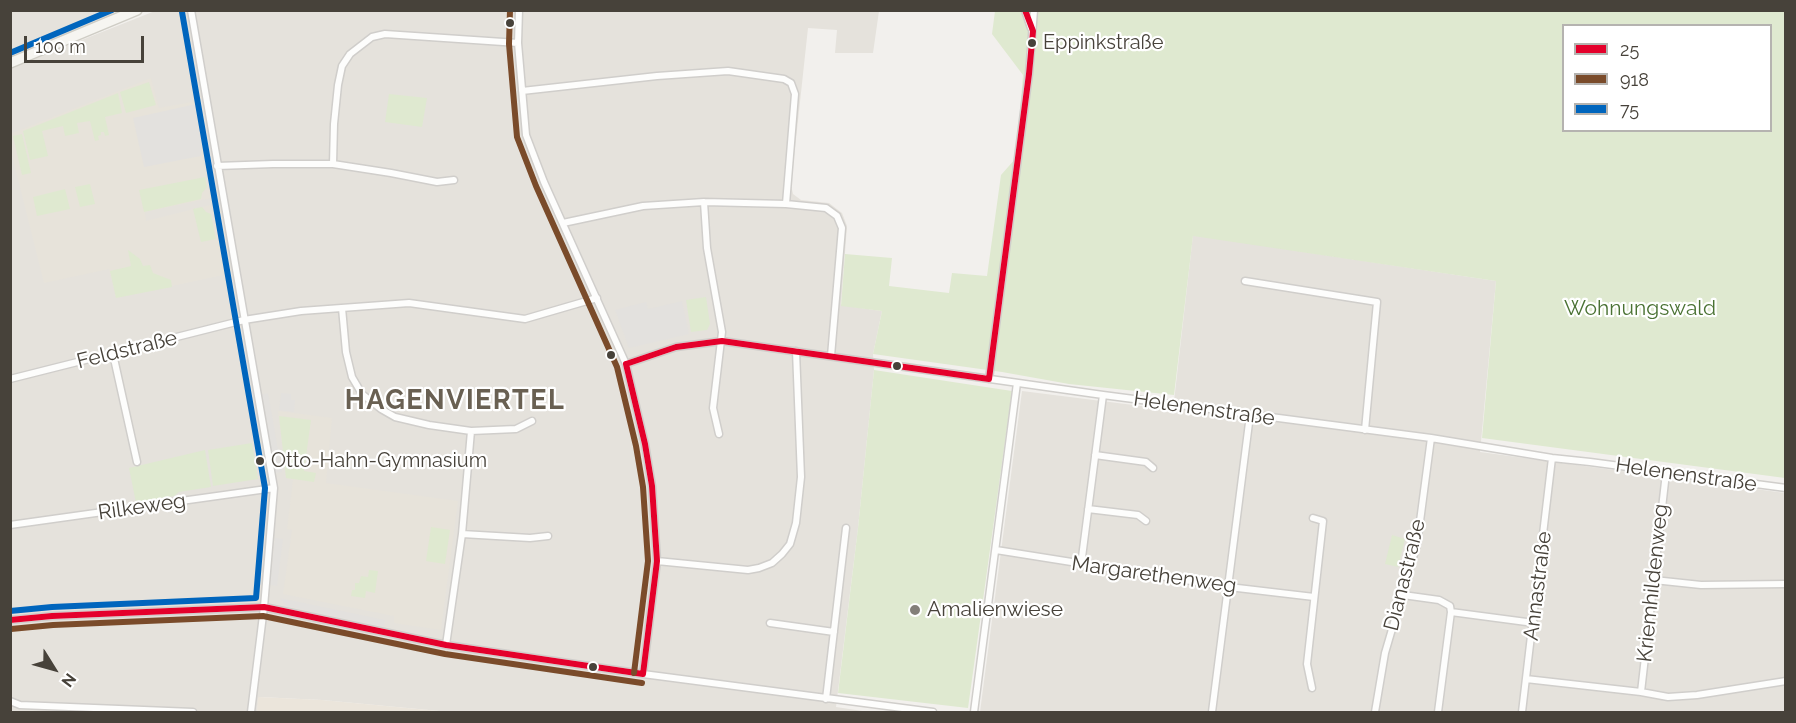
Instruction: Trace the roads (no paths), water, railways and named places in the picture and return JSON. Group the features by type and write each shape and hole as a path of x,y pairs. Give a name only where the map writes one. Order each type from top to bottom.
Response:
{"main road":[{"path":"10,63 136,10"}],"street":[{"path":"191,10 274,488 264,607 251,712"},
{"path":"519,10 518,43 526,135 544,182 626,364 647,455 652,486 657,561 643,674"},
{"path":"1025,10 1033,31"},
{"path":"989,379 1029,74 1034,10"},
{"path":"333,164 334,124 342,66 350,54 372,37 385,34 518,43"},
{"path":"522,91 657,76 729,71 784,79 791,83 795,94 786,204"},
{"path":"217,166 333,164 391,172 437,182 454,180"},
{"path":"563,223 643,206 704,202 786,204 826,208 837,216 842,228 831,356"},
{"path":"704,202 707,248 722,332 714,408 719,434"},
{"path":"1245,281 1377,302 1365,430"},
{"path":"244,320 301,311 409,303 525,319 597,298"},
{"path":"342,308 351,377 362,394 381,409 395,417 471,431 516,429 532,421"},
{"name":"Feldstraße","path":"10,379 244,320"},
{"name":"Helenenstraße","path":"626,364 676,347 699,342 722,341 1103,395 1431,438 1552,458 1785,488"},
{"path":"657,561 741,569 759,568 772,563 790,544 796,523 801,477 796,351"},
{"path":"113,354 137,462"},
{"path":"974,712 1017,383"},
{"path":"1081,565 1103,395"},
{"path":"1212,712 1250,415"},
{"path":"446,645 462,534 471,431"},
{"name":"Dianastraße","path":"1375,712 1385,653 1416,544 1431,438"},
{"path":"1095,455 1146,462 1153,468"},
{"name":"Annastraße","path":"1522,712 1552,458"},
{"name":"Kriemhildenweg","path":"1641,692 1666,473"},
{"name":"Rilkeweg","path":"10,525 274,488"},
{"path":"1088,509 1138,515 1146,521"},
{"path":"1312,687 1307,664 1323,521 1313,518"},
{"path":"826,699 846,528"},
{"path":"462,534 530,538 548,536"},
{"name":"Margarethenweg","path":"996,550 1229,587 1314,597"},
{"path":"1654,580 1701,585 1785,584"},
{"path":"1402,595 1439,600 1450,606 1438,712"},
{"path":"10,620 52,616 264,607 446,645 643,674 933,712"},
{"path":"1451,612 1534,623"},
{"path":"770,623 834,632"},
{"path":"1526,679 1668,697 1697,695 1785,681"},
{"path":"10,701 20,705 193,712"}],"place":[{"name":"Eppinkstraße","path":"1032,43"},
{"name":"Otto-Hahn-Gymnasium","path":"260,461"},
{"name":"Amalienwiese","path":"915,610"}],"district":[{"name":"HAGENVIERTEL","path":"455,401"}],"park label":[{"name":"Wohnungswald","path":"1640,309"}]}
